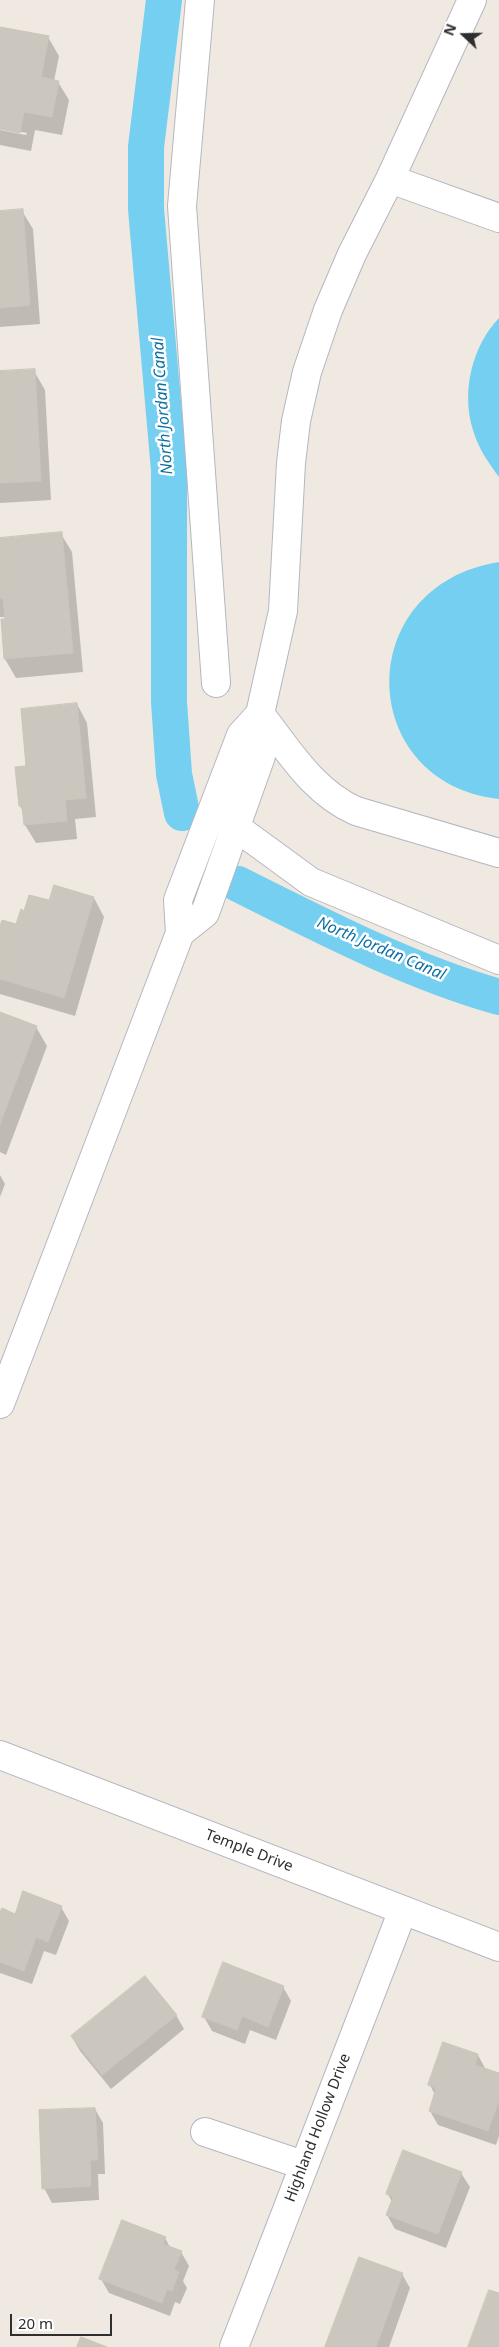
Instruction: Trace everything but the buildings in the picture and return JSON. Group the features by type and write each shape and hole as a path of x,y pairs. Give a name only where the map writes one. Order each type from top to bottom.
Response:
{"street":[{"path":"200,0 182,206 216,683"},
{"path":"180,933 205,913 237,828 261,756 260,714 284,611 290,463 296,421 307,372 338,286 390,179 472,0"},
{"path":"390,179 499,218"},
{"path":"260,714 313,782 342,805 356,811 499,854"},
{"path":"0,1404 180,933 178,900 241,735 260,714"},
{"path":"237,828 310,882 499,960"},
{"name":"Temple Drive","path":"0,1755 499,1947"},
{"name":"Highland Hollow Drive","path":"234,2347 403,1910"},
{"path":"205,2132 303,2165"}],"water":[{"path":"499,318 499,477 484,455 475,437 468,400 471,370 476,356 482,342"},
{"path":"499,562 499,799 452,785 418,759 397,723 390,684 396,643 416,607 450,578"}],"waterway":[{"name":"North Jordan Canal","path":"164,0 146,147 146,209 169,470 169,702 174,774 182,813"},
{"name":"North Jordan Canal","path":"238,884 399,961 499,997"}]}
